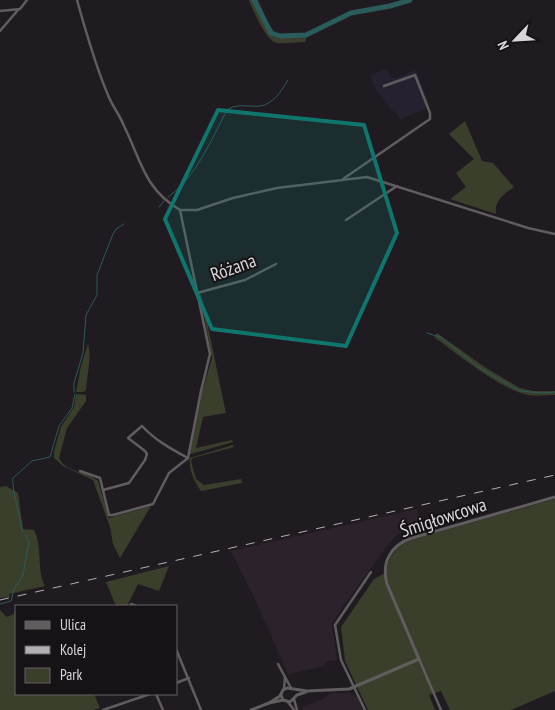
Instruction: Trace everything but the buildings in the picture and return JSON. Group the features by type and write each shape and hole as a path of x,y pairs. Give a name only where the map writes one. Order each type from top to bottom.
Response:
{"street":[{"path":"0,31 27,0"},
{"path":"78,0 106,90 125,126 143,172 161,194 180,210 185,212 197,210 233,198 277,188 368,177 528,228 555,234"},
{"path":"0,11 18,10"},
{"path":"343,179 430,119 430,113 415,76 384,86"},
{"path":"346,220 398,186"},
{"path":"80,471 100,478 109,515 153,504 168,474 188,458 210,354 180,210"},
{"name":"Różana","path":"197,293 245,280 276,264"},
{"path":"103,490 129,483 145,460 147,454 145,451 128,438 142,426 166,446 188,458"},
{"name":"Śmigłowcowa","path":"441,710 386,584 384,574 388,557 393,549 412,538 555,497"},
{"path":"365,710 341,660 335,625 371,572"},
{"path":"178,653 201,710"},
{"path":"284,688 307,691 347,689 419,658"},
{"path":"278,664 292,689 295,698 295,710"},
{"path":"270,703 281,694 284,688 284,677"},
{"path":"178,682 189,678"},
{"path":"288,702 307,691"},
{"path":"281,694 283,700"},
{"path":"103,710 147,695"},
{"path":"156,695 163,710"},
{"path":"250,710 283,700 288,702 295,710"}],"highlighted area":[{"path":"218,110 364,125 397,233 346,346 212,329 165,219"}],"shaded area":[{"path":"387,69 391,77 395,78 416,70 430,107 401,119 385,102 374,86 370,75"},
{"path":"417,509 420,522 398,534 390,542 332,624 337,660 325,662 325,666 288,674 254,597 231,551"},
{"path":"332,693 350,693 357,697 363,710 302,710 304,707"}],"green space":[{"path":"249,0 258,0 268,23 276,35 307,36 305,42 277,43 273,41 260,24"},
{"path":"465,121 482,161 493,163 514,187 503,195 498,202 496,214 450,199 466,187 456,173 474,159 449,134"},
{"path":"200,294 226,413 203,417 196,448 232,440 233,442 190,454 202,392 212,358"},
{"path":"437,333 486,368 520,388 533,391 555,391 555,395 528,395 501,384 434,337"},
{"path":"88,344 89,360 86,390 76,392 81,366"},
{"path":"76,394 86,395 86,401 67,428 59,458 62,463 66,467 98,481 109,518 151,506 120,558 113,544 110,527 93,480 63,466 54,458 54,451 61,427 74,407"},
{"path":"233,445 234,447 193,458 191,461 196,479 204,485 241,479 242,483 201,491 192,475 190,458"},
{"path":"6,486 18,493 23,529 34,530 37,537 42,579 45,586 9,594 10,597 0,598 0,487"},
{"path":"555,499 555,691 511,710 450,710 441,691 429,695 435,710 368,710 345,661 341,627 374,579 387,572 389,560 395,551 415,539"},
{"path":"169,566 159,591 138,584 128,605 116,605 106,582"},
{"path":"0,610 7,617 14,614 15,610 15,695 94,695 100,708 93,710 0,710"}],"waterway":[{"path":"254,0 271,33 280,36 306,35 351,13 390,6 410,0"},
{"path":"168,197 187,179 195,168 227,110 237,106 265,105 275,98 288,80"},
{"path":"159,207 164,201"},
{"path":"74,392 74,383 83,353 86,315 97,295 97,275 113,234 116,229 124,224"},
{"path":"427,333 440,337 483,370 520,391 555,392"},
{"path":"23,532 13,478 32,461 50,457 59,426 72,408 75,394"},
{"path":"0,604 11,601 14,589 23,575 29,541 25,535"}],"railway":[{"path":"0,600 555,475"}]}
